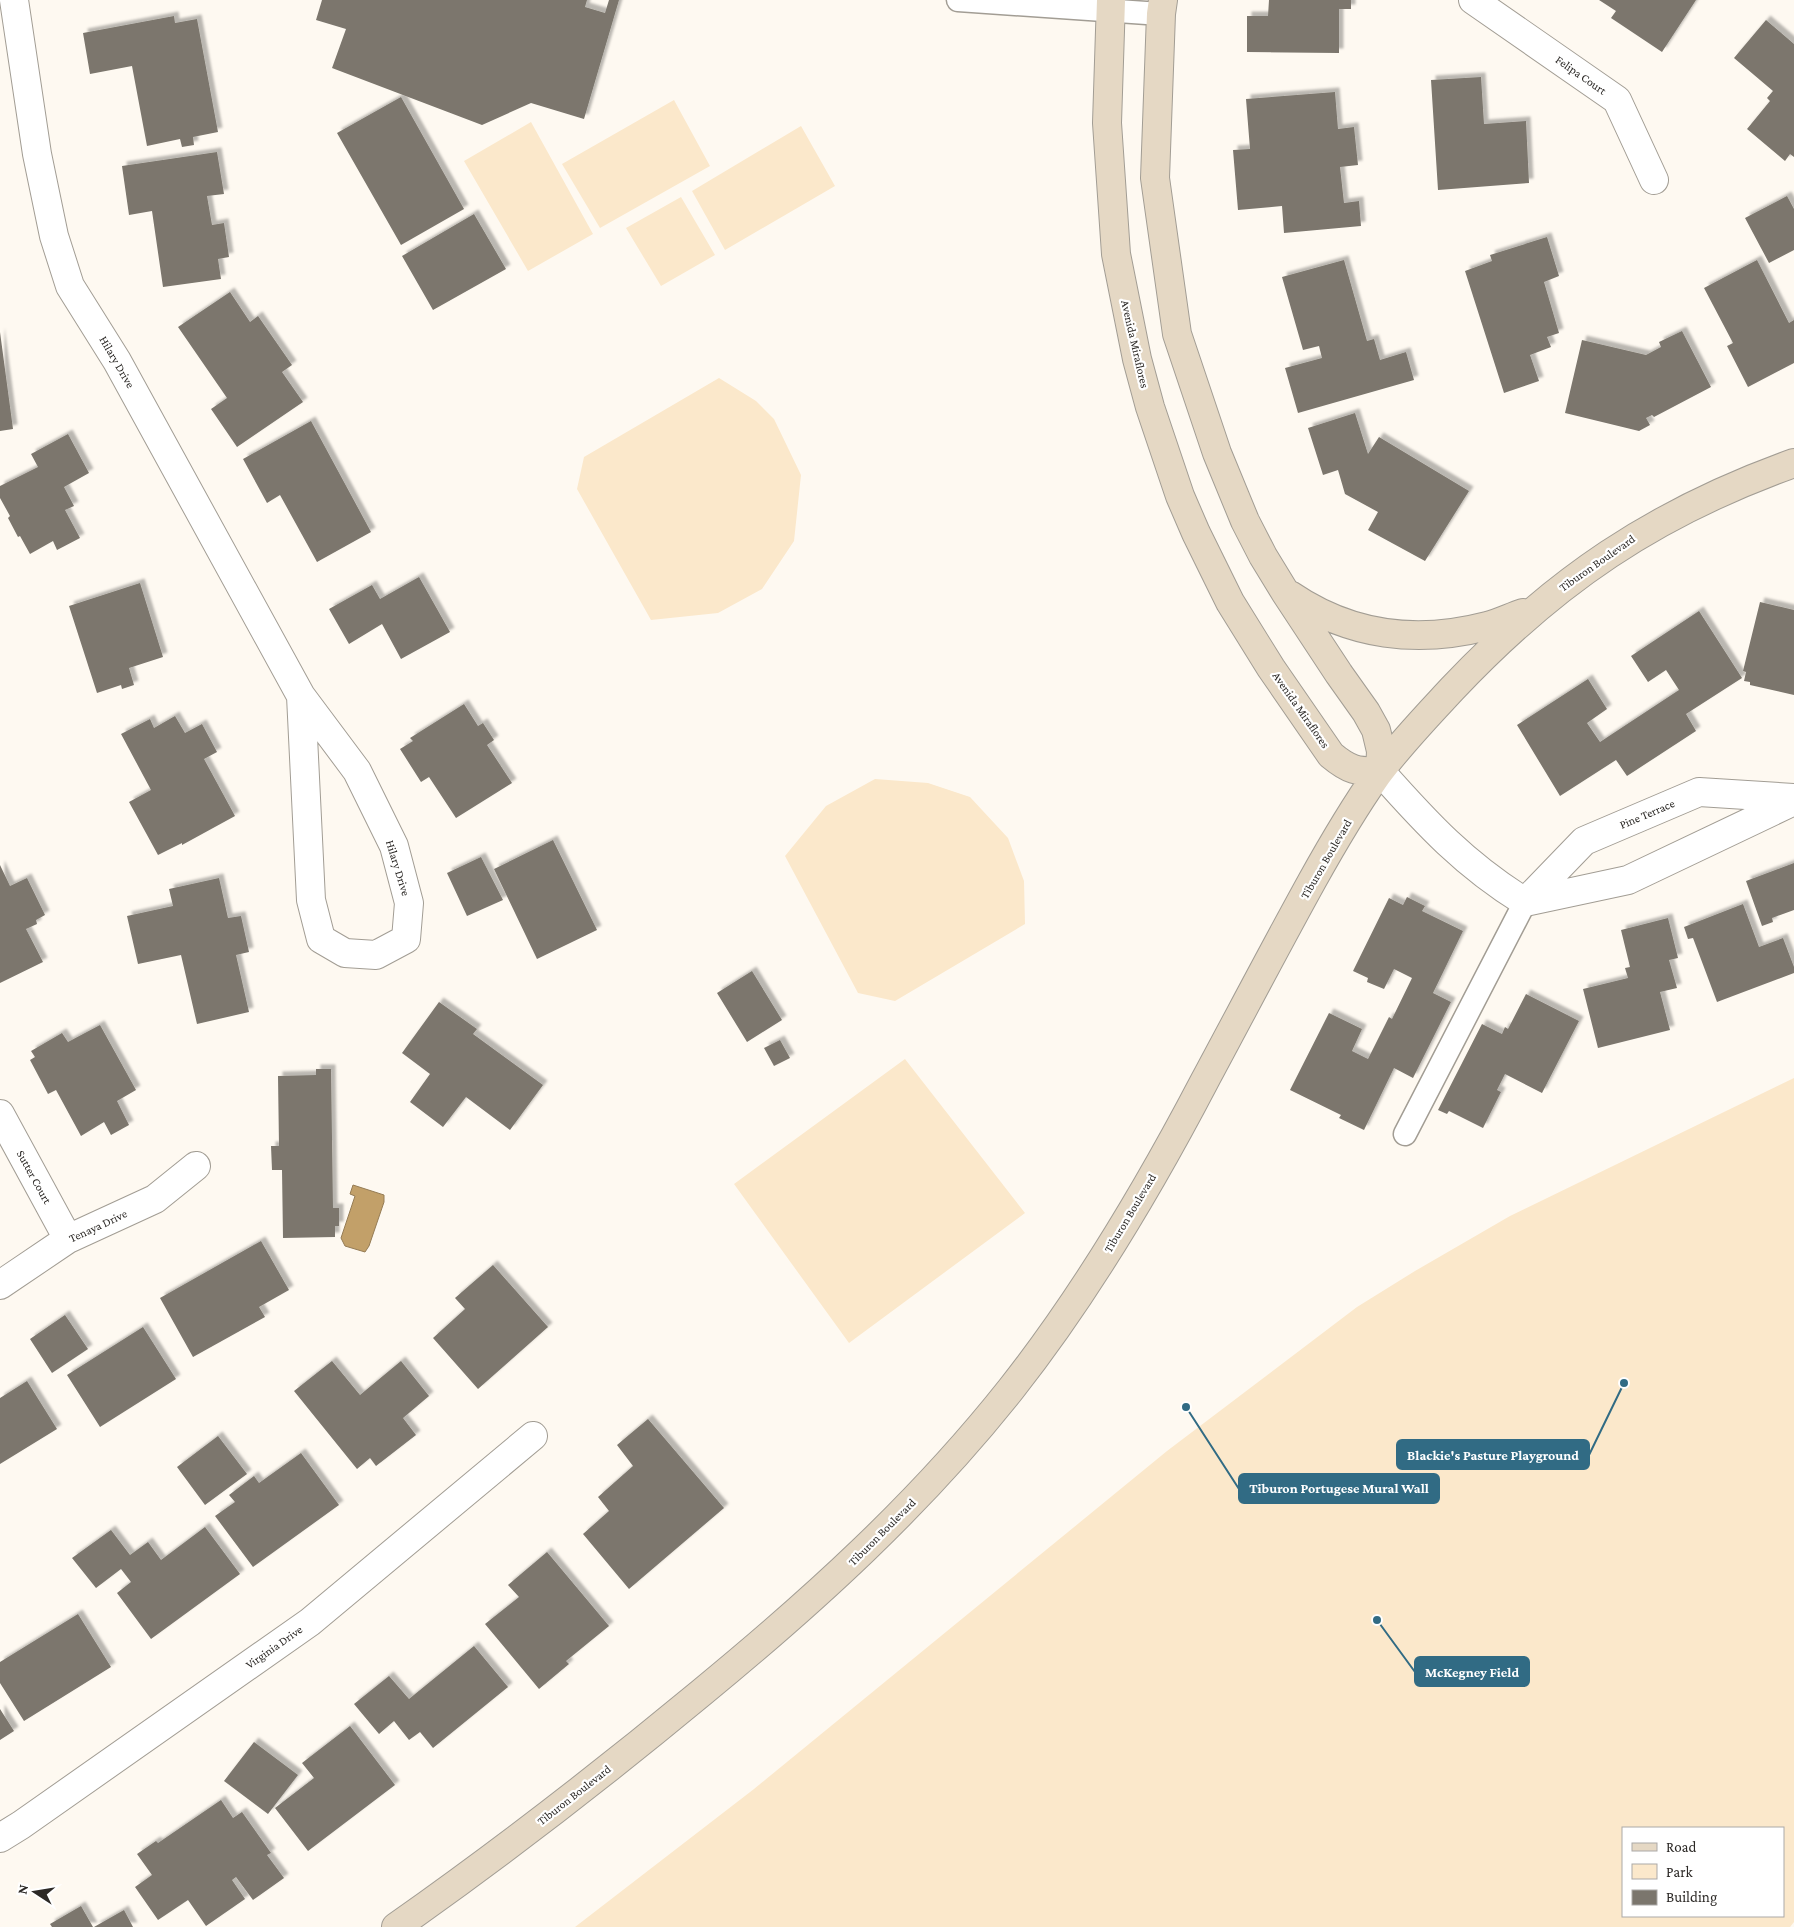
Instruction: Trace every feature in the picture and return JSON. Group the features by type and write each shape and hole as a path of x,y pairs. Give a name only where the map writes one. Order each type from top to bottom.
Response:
{"main road":[{"name":"Avenida Miraflores","path":"1110,5 1107,123 1116,254 1137,359 1167,459 1196,533 1217,577 1235,611 1281,682 1332,755 1344,766 1361,772 1380,771"},
{"path":"1162,7 1155,178 1176,334 1230,487 1263,556 1373,724 1381,751 1380,771"},
{"name":"Tiburon Boulevard","path":"396,1927 548,1815 744,1658 872,1543 927,1488 981,1425 1044,1344 1113,1241 1169,1147 1260,975 1330,850 1380,771 1454,686 1534,609 1592,564 1636,535 1715,494 1794,464"},
{"path":"1285,592 1303,604 1348,625 1398,635 1451,633 1488,626 1534,609"}],"street":[{"name":"Hilary Drive","path":"14,0 37,154 54,236 70,286 117,361 301,696 356,771 394,846 409,904 406,939 376,955 345,953 321,939 311,900 301,696"},
{"name":"Felipa Court","path":"1473,0 1617,100 1654,180"},
{"path":"1380,771 1425,822 1461,856 1495,883 1525,902"},
{"name":"Pine Terrace","path":"1525,902 1584,841 1699,792 1794,799"},
{"name":"Pine Terrace","path":"1525,902 1628,880 1794,799"},
{"name":"Sutter Court","path":"0,1114 68,1239"},
{"name":"Tenaya Drive","path":"0,1285 68,1239 154,1200 196,1166"},
{"name":"Virginia Drive","path":"0,1838 310,1622 533,1436"}],"lane":[{"path":"958,0 1162,7"},
{"path":"1405,1134 1525,902"}],"green space":[{"path":"674,100 710,166 600,228 562,164"},
{"path":"531,122 593,234 528,271 464,161"},
{"path":"801,126 835,186 725,250 692,191"},
{"path":"681,197 715,255 661,286 626,228"},
{"path":"719,378 756,401 774,419 801,475 794,541 762,589 718,613 651,620 577,489 584,457"},
{"path":"875,779 928,783 970,797 1008,838 1024,881 1025,924 895,1001 858,993 785,856 826,806"},
{"path":"905,1059 1025,1213 849,1343 734,1184"},
{"path":"1794,1078 1794,1922 1790,1927 575,1927 754,1789 1167,1451 1357,1307 1510,1216"}],"shaded area":[{"path":"353,1185 384,1195 384,1202 369,1246 365,1252 345,1246 341,1238 355,1196 350,1194"}],"building":[{"path":"322,0 587,0 585,7 605,13 609,0 619,0 584,119 531,103 482,125 332,68 346,29 316,20"},
{"path":"1269,0 1351,0 1351,9 1339,9 1339,53 1247,52 1247,16 1268,16"},
{"path":"1599,0 1696,0 1662,52 1611,18 1616,11"},
{"path":"174,16 175,23 197,19 218,132 193,137 194,145 182,147 180,139 147,146 132,66 90,74 83,33"},
{"path":"1766,20 1794,44 1794,157 1790,154 1785,161 1747,129 1770,101 1767,98 1773,91 1734,58"},
{"path":"1481,77 1484,124 1526,121 1529,183 1438,190 1431,80"},
{"path":"1335,92 1338,129 1354,127 1358,165 1340,167 1344,203 1359,201 1361,226 1284,233 1282,206 1238,210 1233,150 1250,149 1246,99"},
{"path":"401,97 464,209 401,245 337,133"},
{"path":"217,152 224,194 207,196 212,225 224,223 229,257 218,259 221,279 163,287 152,211 129,215 122,166"},
{"path":"1787,196 1794,209 1794,250 1769,263 1745,218"},
{"path":"474,214 506,269 433,310 402,256"},
{"path":"1547,237 1559,276 1544,282 1559,333 1547,337 1551,347 1530,355 1539,381 1504,393 1465,271 1492,261 1490,255"},
{"path":"1344,260 1367,341 1374,339 1380,360 1406,352 1414,380 1298,413 1285,368 1322,358 1319,346 1303,350 1282,277"},
{"path":"1757,260 1789,323 1794,320 1794,363 1748,387 1727,346 1733,343 1704,288"},
{"path":"230,292 250,322 258,316 292,365 282,372 303,402 237,447 211,409 227,398 178,327"},
{"path":"1682,331 1711,387 1654,417 1652,415 1646,418 1650,425 1639,431 1565,413 1582,340 1646,355 1661,347 1659,342"},
{"path":"0,332 13,429 0,431"},
{"path":"1355,413 1368,454 1379,437 1469,491 1425,561 1368,530 1378,512 1345,494 1338,470 1323,475 1308,428"},
{"path":"311,421 371,532 317,562 280,495 267,503 243,459"},
{"path":"68,434 89,473 64,487 74,506 65,510 80,538 57,550 53,541 30,554 8,518 10,516 0,498 0,486 38,467 31,454"},
{"path":"419,577 450,632 401,659 382,624 349,644 329,609 372,585 380,599"},
{"path":"140,583 163,657 129,668 134,685 122,689 121,685 97,693 69,606"},
{"path":"1760,602 1794,610 1794,695 1750,685 1750,682 1744,681 1746,672 1743,671"},
{"path":"1699,611 1742,678 1686,714 1696,731 1627,776 1616,760 1560,796 1517,725 1588,679 1607,709 1587,723 1600,742 1679,690 1666,670 1648,682 1631,656"},
{"path":"464,704 478,726 483,723 494,740 487,745 512,783 456,818 429,777 421,782 400,749 413,741 410,738"},
{"path":"175,716 185,733 202,724 217,752 204,759 235,816 182,845 182,843 158,855 129,802 151,790 121,734 150,719 154,728"},
{"path":"553,840 597,930 537,959 494,869"},
{"path":"481,857 503,900 467,916 447,873"},
{"path":"1794,863 1794,910 1772,918 1773,922 1762,926 1746,881"},
{"path":"0,865 10,886 27,878 45,915 36,920 37,924 26,929 43,962 0,983"},
{"path":"219,878 228,918 241,916 249,952 236,955 249,1012 197,1024 181,955 138,964 127,916 173,906 169,889"},
{"path":"1407,897 1425,906 1422,911 1463,931 1433,993 1451,1002 1413,1078 1394,1068 1364,1130 1339,1118 1341,1115 1290,1090 1329,1013 1362,1029 1352,1051 1368,1059 1389,1017 1392,1019 1412,978 1394,969 1384,989 1367,982 1368,978 1353,971 1389,898 1403,905"},
{"path":"1743,904 1759,947 1783,938 1794,967 1794,973 1717,1002 1693,938 1688,939 1684,927"},
{"path":"1668,918 1678,958 1669,960 1677,988 1660,992 1670,1030 1598,1048 1583,989 1628,978 1625,968 1630,967 1621,930"},
{"path":"752,971 782,1020 747,1042 717,993"},
{"path":"1526,994 1579,1021 1542,1093 1505,1074 1497,1090 1501,1092 1483,1128 1449,1111 1447,1114 1438,1110 1482,1024 1502,1034 1505,1027 1508,1029"},
{"path":"439,1002 477,1029 473,1034 543,1085 510,1130 466,1097 443,1127 410,1102 430,1074 402,1053"},
{"path":"100,1025 136,1090 117,1101 129,1125 111,1135 104,1122 81,1136 56,1090 48,1094 30,1060 35,1057 31,1051 62,1033 68,1042"},
{"path":"780,1040 790,1058 774,1066 764,1048"},
{"path":"316,1069 331,1069 333,1208 339,1208 339,1226 335,1226 335,1237 283,1238 282,1170 272,1170 271,1146 279,1146 278,1076 316,1075"},
{"path":"261,1241 289,1290 259,1307 265,1317 193,1357 160,1298"},
{"path":"493,1265 548,1327 478,1389 433,1338 465,1309 455,1298"},
{"path":"65,1315 88,1349 52,1373 30,1339"},
{"path":"143,1327 176,1379 100,1427 67,1375"},
{"path":"332,1361 360,1395 401,1361 429,1396 403,1418 416,1435 376,1466 370,1458 357,1469 294,1391"},
{"path":"27,1381 57,1429 0,1464 0,1398"},
{"path":"648,1419 724,1508 629,1589 583,1534 609,1511 598,1497 633,1466 617,1445"},
{"path":"218,1436 247,1474 205,1505 177,1467"},
{"path":"301,1453 339,1505 253,1567 215,1516 235,1502 229,1495 254,1476 259,1483"},
{"path":"205,1527 240,1574 151,1639 117,1593 131,1582 121,1569 96,1588 72,1558 111,1530 130,1555 148,1542 161,1560"},
{"path":"547,1552 609,1626 566,1661 569,1664 539,1689 485,1624 519,1597 508,1585"},
{"path":"78,1614 111,1667 24,1721 0,1683 0,1662"},
{"path":"474,1646 508,1687 433,1748 420,1732 409,1740 394,1721 379,1734 354,1704 389,1676 409,1699"},
{"path":"0,1709 14,1731 0,1740"},
{"path":"350,1726 395,1785 308,1851 275,1808 314,1778 302,1763"},
{"path":"254,1742 298,1775 268,1814 224,1781"},
{"path":"221,1800 233,1818 242,1812 271,1853 267,1855 284,1878 253,1900 236,1877 232,1880 245,1899 206,1926 188,1900 158,1920 135,1887 152,1875 137,1854 156,1841 158,1843"},
{"path":"81,1906 93,1927 52,1927 50,1924"},
{"path":"124,1910 133,1927 94,1927"}],"place":[{"name":"Blackie's Pasture Playground","path":"1624,1383"},
{"name":"Tiburon Portugese Mural Wall","path":"1186,1407"},
{"name":"McKegney Field","path":"1377,1620"}]}
